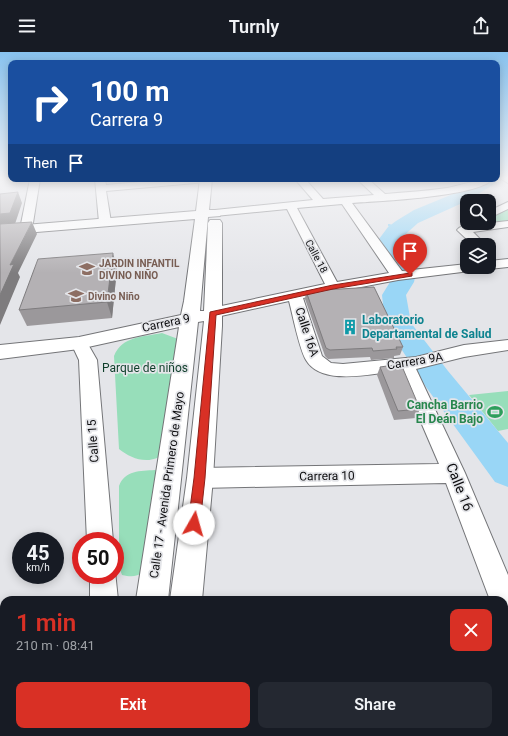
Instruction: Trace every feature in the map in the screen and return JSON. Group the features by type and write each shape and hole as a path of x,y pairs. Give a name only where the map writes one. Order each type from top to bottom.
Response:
{"main road":[{"name":"Calle 17 - Avenida Primero de Mayo","path":"186,596 200,478 213,326 209,209"},
{"name":"Calle 17 - Avenida Primero de Mayo","path":"153,596 189,318 210,209"},
{"path":"0,231 209,214"},
{"name":"Carrera 9","path":"0,352 79,342 212,313"}],"street":[{"path":"26,229 30,209"},
{"path":"104,209 105,222"},
{"path":"209,214 255,209"},
{"name":"Calle 18","path":"292,209 333,287"},
{"path":"350,209 398,276"},
{"path":"459,232 508,224"},
{"path":"459,232 463,230"},
{"path":"459,232 469,238"},
{"name":"Carrera 9","path":"212,313 333,287 398,276 460,268"},
{"name":"Calle 16A","path":"295,295 314,358 322,366"},
{"name":"Calle 15","path":"79,342 88,360 99,532"},
{"name":"Carrera 9A","path":"322,366 335,371 411,363 440,358 464,351 508,345"},
{"name":"Calle 16","path":"411,363 503,596"},
{"name":"Carrera 10","path":"200,478 454,473"},
{"path":"103,584 104,596"}],"green space":[{"path":"508,209 508,222 496,223 496,215"},
{"name":"Parque de niños","path":"162,333 178,339 159,457 143,460 128,455 119,449 114,356 122,345 134,338"},
{"name":"Cancha Barrio El Deán Bajo","path":"508,391 508,429 498,431 469,395"},
{"path":"155,470 162,474 144,572 138,575 128,576 124,575 124,532 119,532 119,486 129,474 139,471"}],"building":[{"path":"0,209 12,209 10,213 0,214"},
{"path":"32,222 10,265 14,264 0,295 0,224"},
{"path":"113,253 107,302 19,310 38,259"},
{"name":"Laboratorio Departamental de Salud","path":"374,287 403,347 373,351 372,348 330,350 326,348 306,291"},
{"path":"401,364 420,409 398,411 380,367"}],"waterway":[{"path":"433,209 411,219 395,231 389,239 407,264 402,282 394,295 398,324 437,379 508,471"},
{"path":"389,225 396,229"}],"place":[{"name":"JARDIN INFANTIL DIVINO NIÑO","path":"87,269"},
{"name":"Divino Niño","path":"76,296"},
{"name":"Laboratorio Departamental de Salud","path":"350,327"},
{"name":"Cancha Barrio El Deán Bajo","path":"495,412"}],"route":[{"path":"194,524 200,478 213,326 212,313 333,287 410,275"}]}
